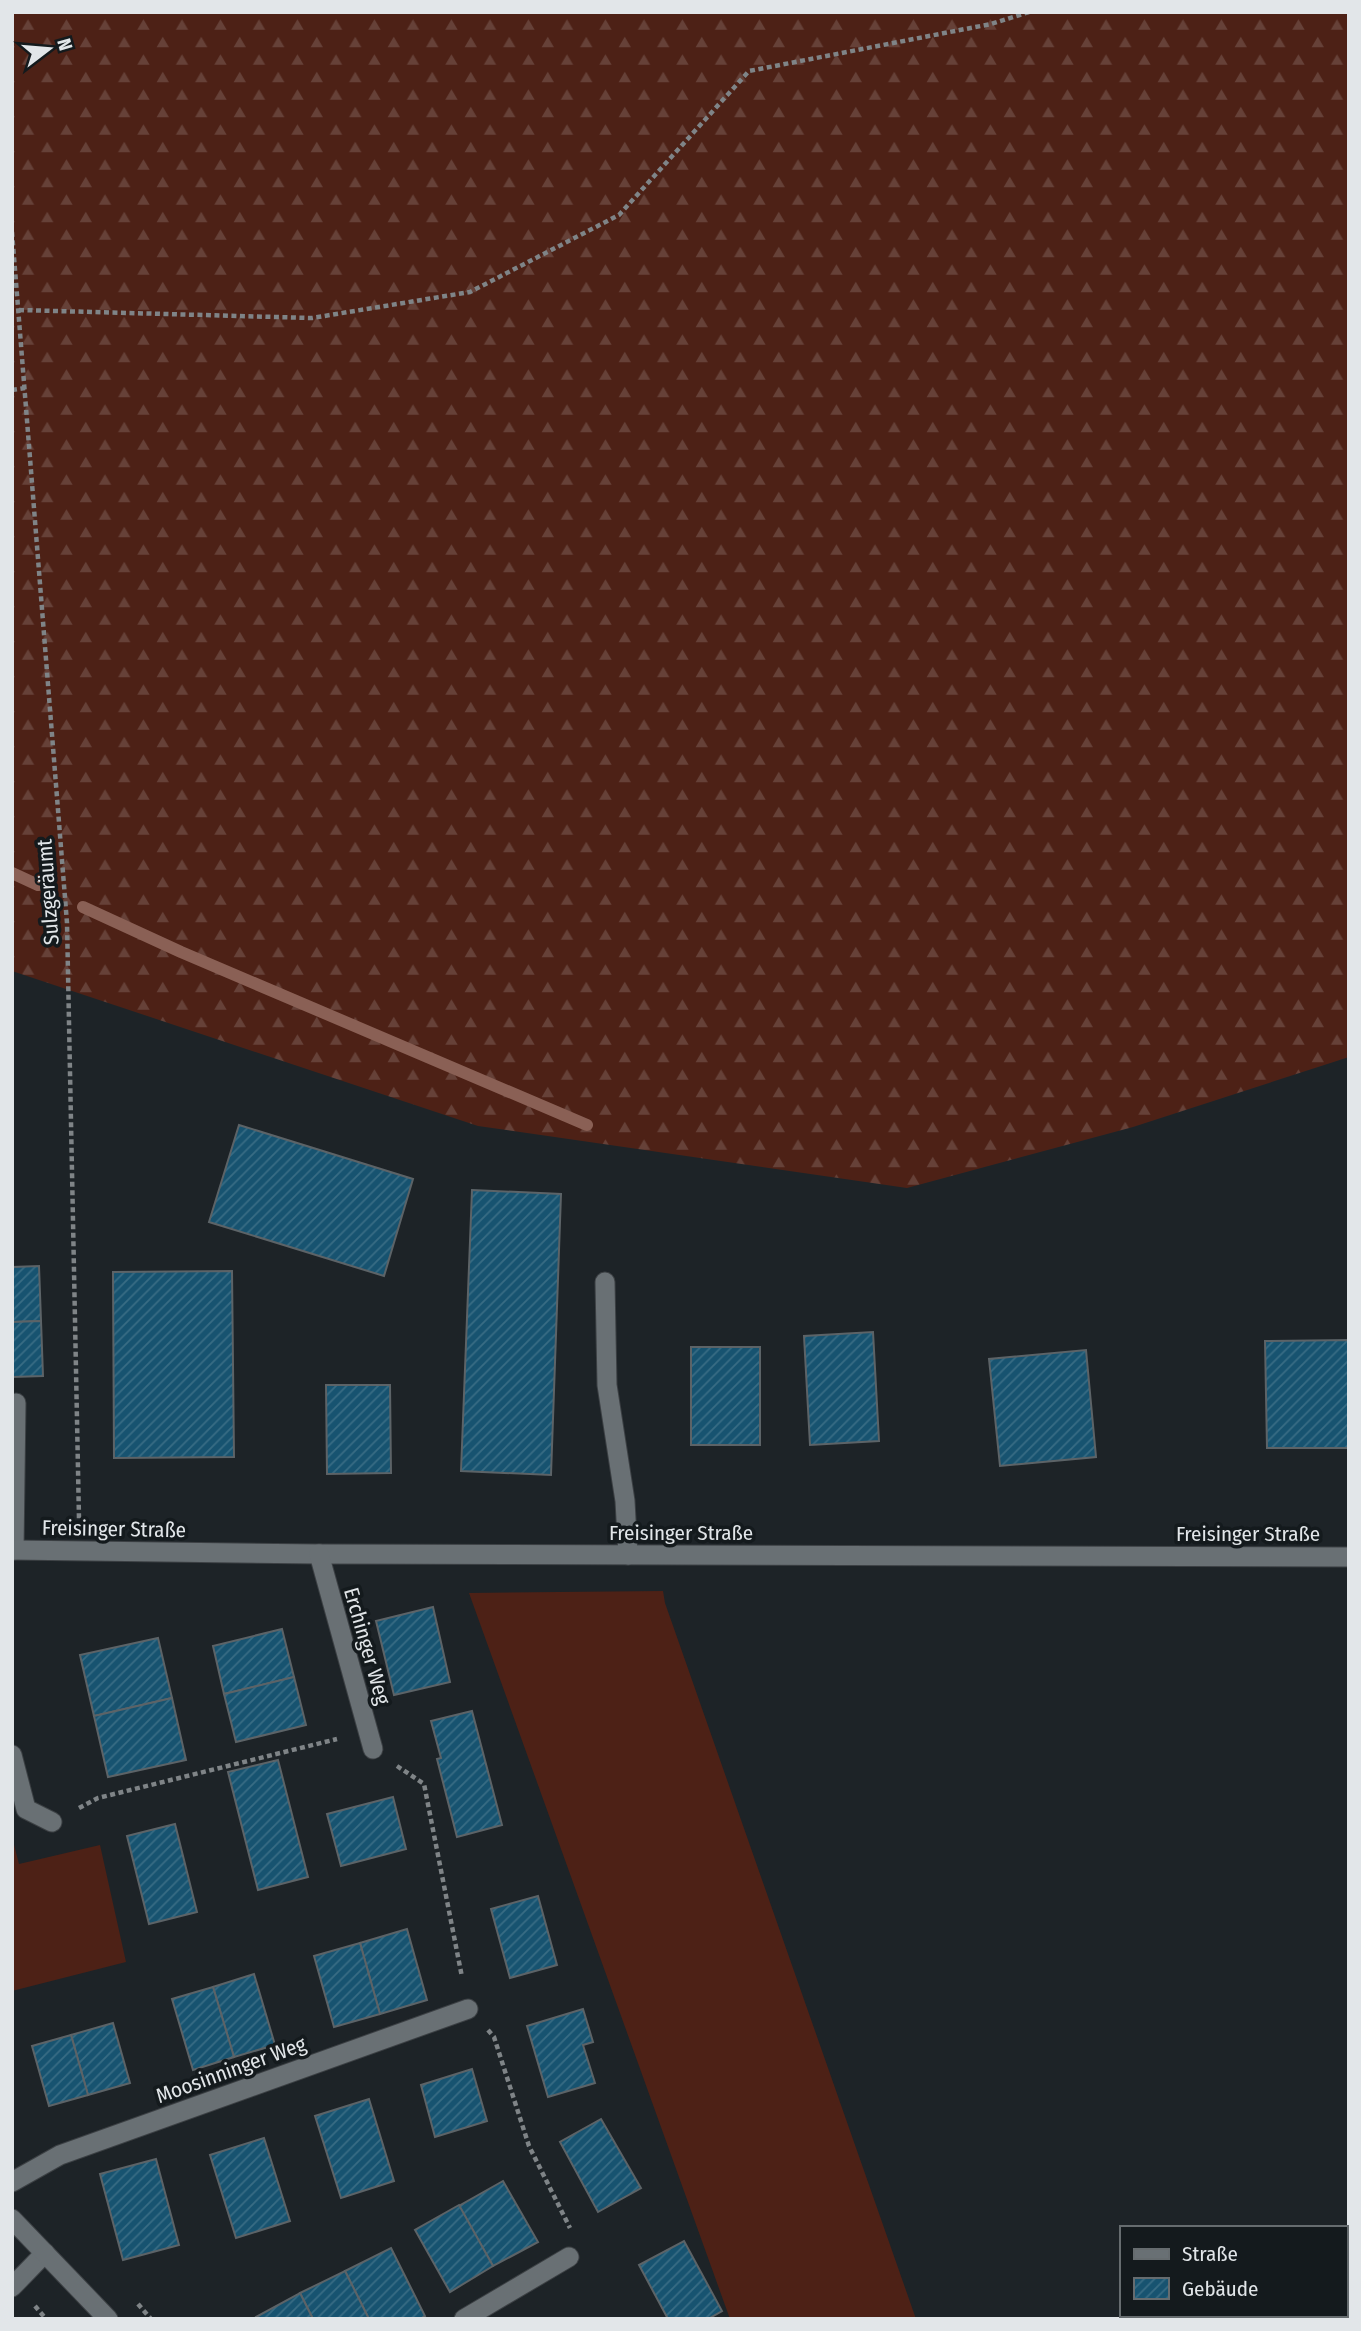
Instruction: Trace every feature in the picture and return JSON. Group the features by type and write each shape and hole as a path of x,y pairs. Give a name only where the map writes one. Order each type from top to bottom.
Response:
{"street":[{"path":"605,1282 607,1385 625,1501 628,1555"},
{"path":"13,1550 16,1403"},
{"name":"Freisinger Straße","path":"13,1550 319,1555 1349,1557"},
{"name":"Erchinger Weg","path":"319,1555 370,1740"},
{"path":"12,1755 26,1809 52,1822"},
{"name":"Moosinninger Weg","path":"12,2182 60,2155 468,2008"},
{"path":"12,2219 108,2319"},
{"path":"12,2287 45,2253"},
{"path":"464,2319 569,2257"}],"path":[{"path":"19,310 313,318 470,292 619,215 749,71 991,24 1029,12"},
{"name":"Sulzgeräumt","path":"12,232 67,923 79,1551"},
{"path":"12,390 25,388"},
{"path":"52,1822 99,1798 370,1740 424,1784 468,2008 494,2037 529,2146 570,2225 569,2257"}],"green space":[{"path":"12,12 1349,12 1349,1057 1133,1127 907,1188 478,1126 12,971"},
{"path":"663,1591 916,2319 730,2319 469,1593"},
{"path":"12,1837 19,1864 100,1845 126,1962 12,1991"}],"building":[{"path":"239,1125 413,1179 384,1276 209,1222"},
{"path":"472,1190 561,1194 551,1475 461,1471"},
{"path":"39,1266 41,1321 12,1322 12,1267"},
{"path":"232,1271 234,1457 114,1458 113,1272"},
{"path":"41,1321 43,1376 12,1377 12,1322"},
{"path":"873,1332 879,1441 810,1445 804,1336"},
{"path":"1349,1340 1349,1448 1267,1448 1265,1341"},
{"path":"691,1347 760,1347 760,1445 691,1445"},
{"path":"1086,1350 1096,1457 1000,1466 989,1359"},
{"path":"326,1385 390,1385 391,1473 327,1474"},
{"path":"433,1607 450,1682 394,1695 376,1621"},
{"path":"282,1629 294,1677 224,1694 213,1646"},
{"path":"158,1638 172,1698 94,1716 80,1655"},
{"path":"294,1677 306,1725 236,1742 224,1694"},
{"path":"172,1698 186,1760 108,1777 94,1716"},
{"path":"472,1711 502,1825 457,1837 437,1759 441,1758 431,1721"},
{"path":"278,1760 308,1877 258,1890 228,1772"},
{"path":"393,1797 406,1849 341,1866 327,1814"},
{"path":"175,1824 197,1912 149,1924 127,1836"},
{"path":"538,1896 557,1965 510,1978 491,1909"},
{"path":"407,1929 427,2000 380,2014 360,1943"},
{"path":"360,1943 380,2014 334,2027 314,1956"},
{"path":"254,1974 275,2045 234,2057 213,1987"},
{"path":"213,1987 234,2057 193,2070 172,1999"},
{"path":"583,2009 593,2042 583,2045 595,2083 548,2097 527,2026"},
{"path":"113,2023 130,2083 88,2095 71,2035"},
{"path":"71,2035 88,2095 49,2106 32,2046"},
{"path":"472,2069 487,2121 435,2137 421,2085"},
{"path":"369,2099 394,2181 341,2198 315,2116"},
{"path":"601,2119 641,2188 598,2212 560,2142"},
{"path":"264,2138 290,2221 236,2238 210,2155"},
{"path":"156,2159 179,2245 123,2260 100,2174"},
{"path":"503,2181 538,2242 493,2266 459,2206"},
{"path":"459,2205 493,2266 450,2292 415,2230"},
{"path":"684,2241 722,2311 708,2319 668,2319 639,2265"},
{"path":"391,2248 425,2316 420,2319 369,2319 345,2271"},
{"path":"345,2271 369,2319 313,2319 300,2293"},
{"path":"300,2293 313,2319 257,2319 256,2317"}],"waterway":[{"path":"12,873 38,885"},
{"path":"83,907 181,952 587,1125"}]}
